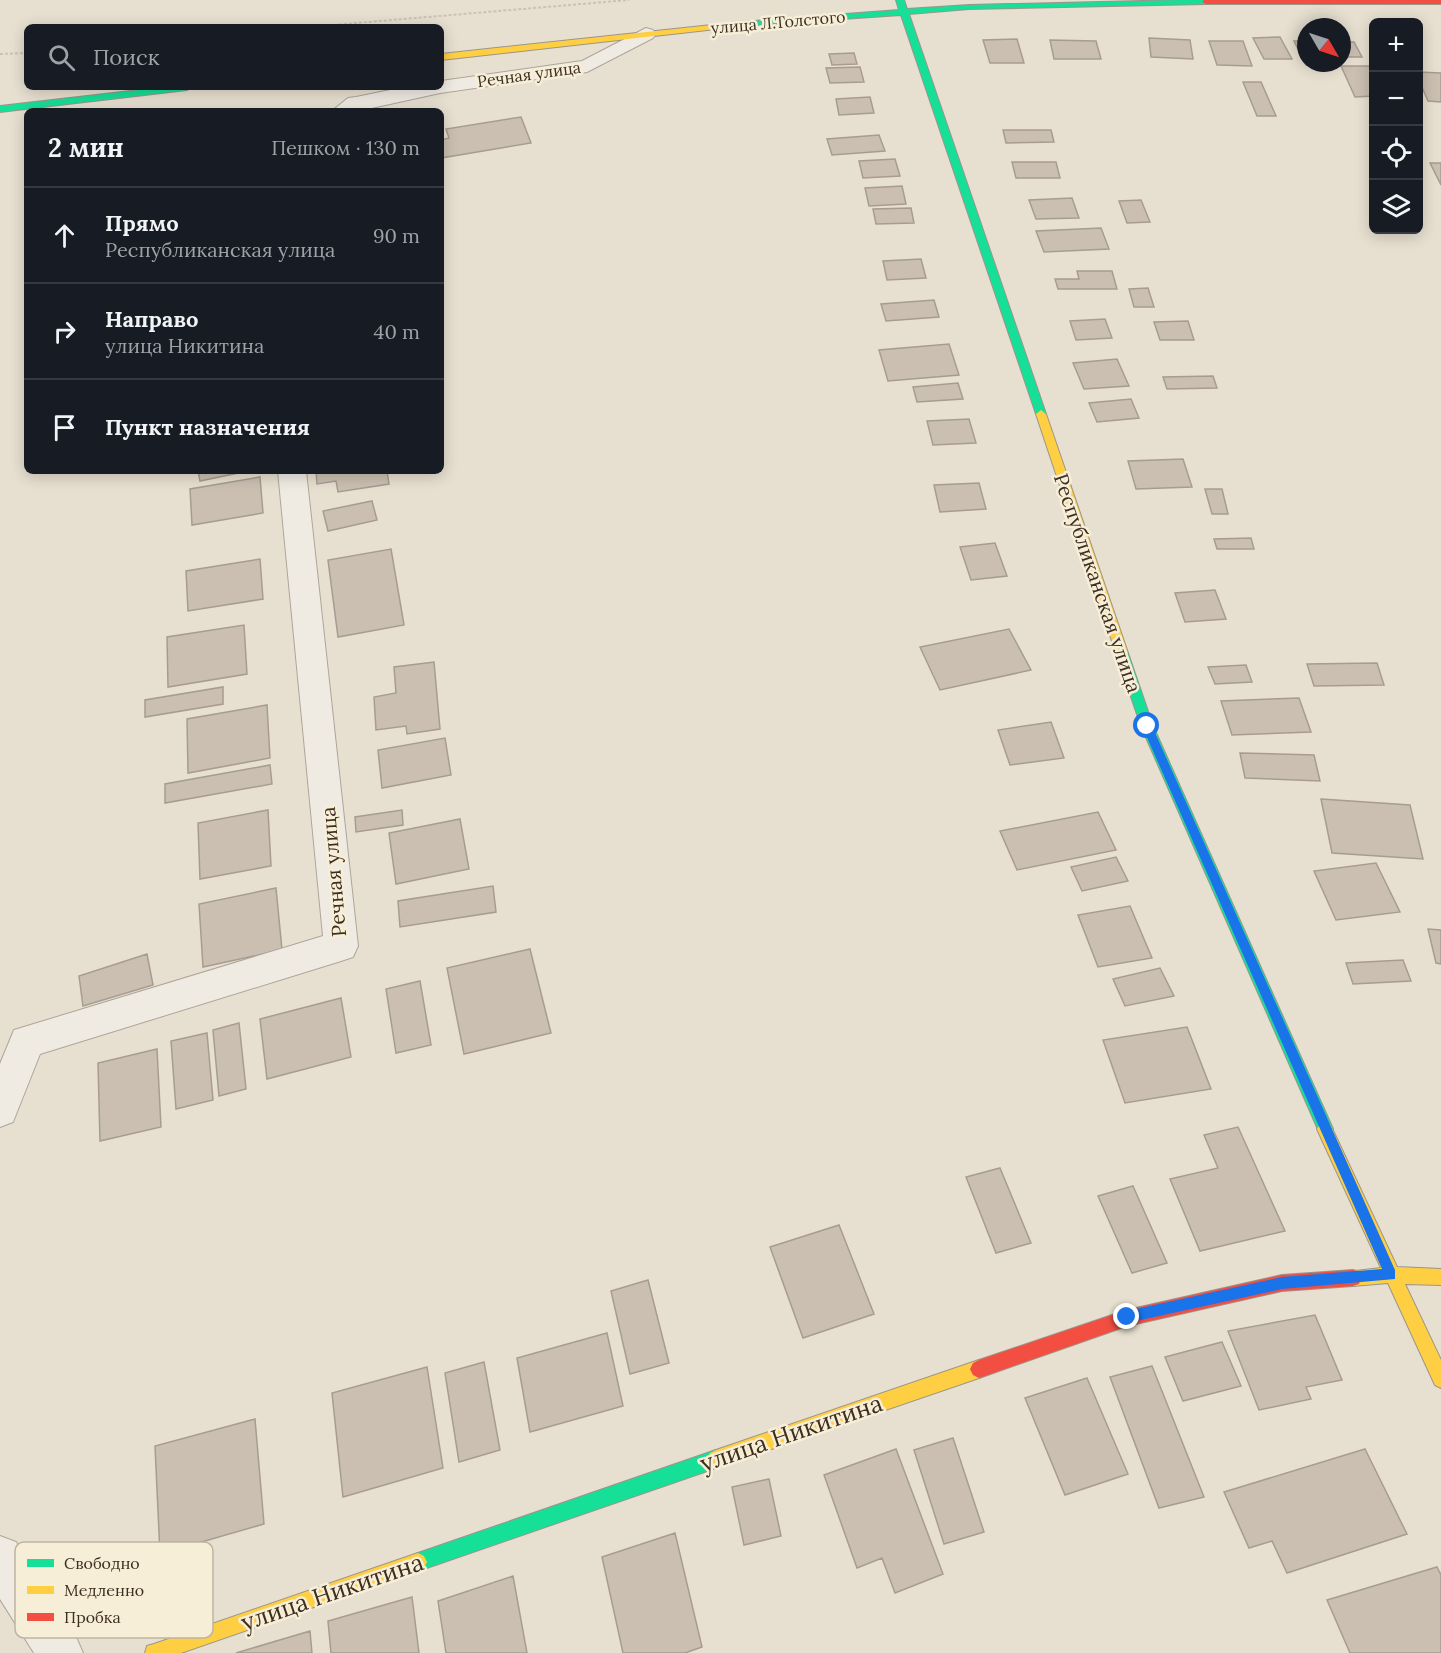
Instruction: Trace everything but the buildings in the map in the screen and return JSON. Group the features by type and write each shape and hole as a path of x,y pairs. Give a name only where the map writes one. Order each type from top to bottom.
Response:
{"street":[{"name":"улица Л.Толстого","path":"444,57 901,5 1163,0 1441,2"},
{"name":"Республиканская улица","path":"901,5 1147,726 1391,1275 1441,1379"},
{"name":"Речная улица","path":"444,86 587,66 646,34"},
{"path":"0,109 162,90"},
{"name":"Речная улица","path":"348,108 356,103 424,90"},
{"name":"Речная улица","path":"0,1110 27,1042 342,946 292,474"},
{"name":"улица Никитина","path":"213,1633 1127,1317 1282,1283 1391,1275 1441,1277"},
{"path":"0,1558 15,1582"},
{"path":"51,1638 60,1653"},
{"name":"улица Никитина","path":"154,1653 197,1638"}],"path":[{"path":"345,24 629,0"},
{"path":"0,54 24,52"}],"traffic: fast":[{"path":"900,0 1041,414"},
{"path":"740,24 969,7 1206,2"},
{"path":"0,109 162,90"},
{"path":"1122,653 1147,726 1325,1129"},
{"path":"418,1562 716,1459"}],"traffic: slow":[{"path":"444,57 740,24"},
{"path":"1041,414 1122,653"},
{"path":"1325,1129 1441,1379"},
{"path":"1353,1278 1391,1275 1441,1277"},
{"path":"716,1459 979,1369"},
{"path":"213,1633 418,1562"},
{"path":"154,1653 198,1638"}],"traffic: jam":[{"path":"1206,2 1441,2"},
{"path":"979,1369 1127,1318 1282,1283 1353,1278"}],"route":[{"path":"1127,1317 1282,1283 1391,1275 1147,726"}]}
